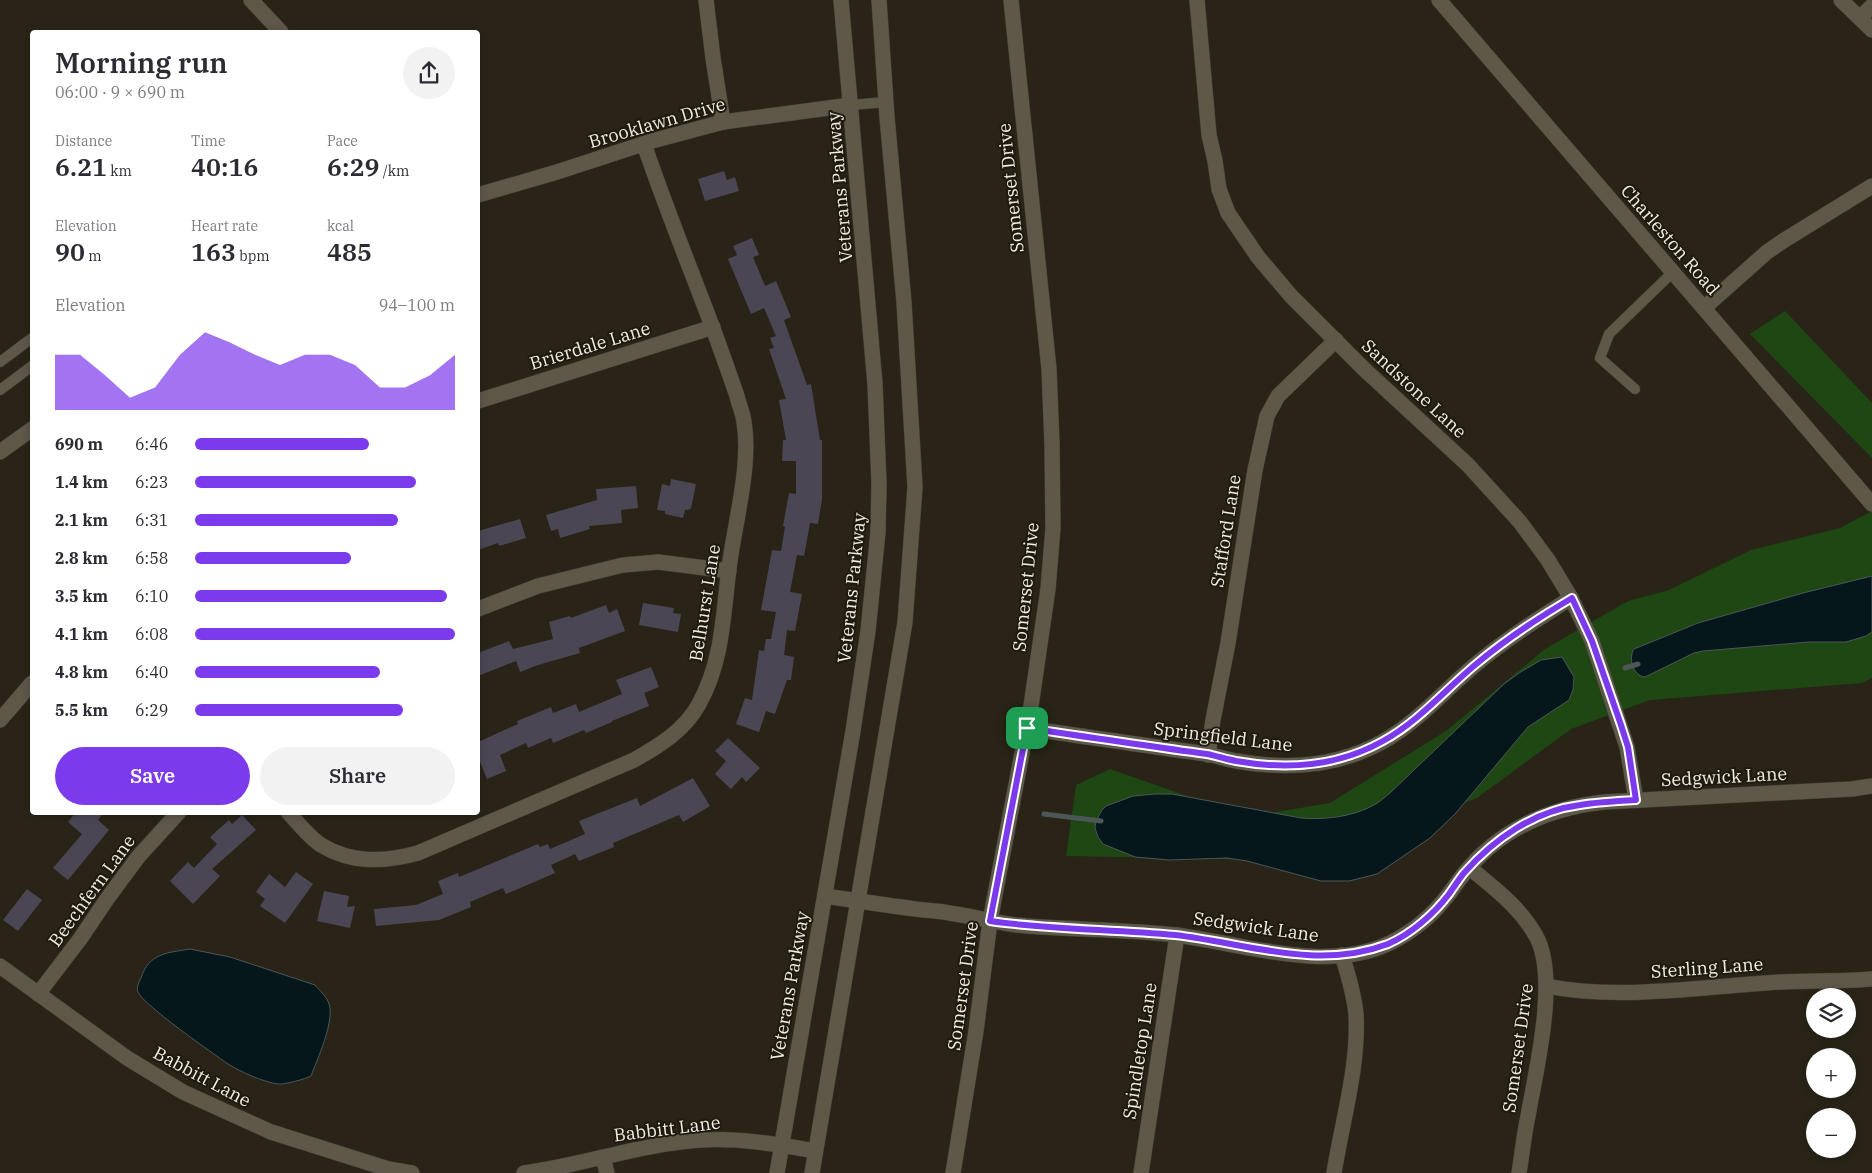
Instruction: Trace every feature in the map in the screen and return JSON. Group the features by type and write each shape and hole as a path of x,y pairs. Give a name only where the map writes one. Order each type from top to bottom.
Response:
{"street":[{"path":"251,0 279,30"},
{"path":"706,0 723,122"},
{"name":"Veterans Parkway","path":"777,1173 861,681 878,532 879,476 875,384 841,0"},
{"path":"812,1173 905,622 915,488 904,302 879,0"},
{"name":"Somerset Drive","path":"952,1173 976,1031 990,921 1027,728 1051,558 1052,444 1047,347 1011,0"},
{"name":"Sandstone Lane","path":"1197,0 1209,135 1219,189 1228,213 1258,257 1291,296 1364,369 1468,466 1504,504 1535,541 1572,598 1592,641 1628,747 1636,800"},
{"name":"Charleston Road","path":"1439,0 1872,504"},
{"path":"1841,0 1872,30"},
{"path":"1860,18 1872,6"},
{"name":"Brooklawn Drive","path":"480,194 723,122 851,105"},
{"name":"Belhurst Lane","path":"291,815 321,844 344,855 368,860 393,860 444,843 634,760 659,746 681,728 699,706 711,679 725,618 729,571 743,481 746,444 744,421 728,366 686,260 644,144"},
{"path":"1704,308 1775,247 1872,186"},
{"name":"Brierdale Lane","path":"480,400 713,327"},
{"name":"Stafford Lane","path":"1208,754 1212,720 1228,643 1255,470 1267,416 1278,396 1336,340"},
{"path":"0,452 30,430"},
{"path":"480,608 538,586 623,565 658,562 729,571"},
{"name":"Springfield Lane","path":"1027,728 1176,751 1208,754 1236,761 1288,766 1313,765 1338,760 1361,752 1403,728 1475,664 1524,628 1572,598"},
{"path":"0,720 30,685"},
{"name":"Sedgwick Lane","path":"825,896 948,912 990,921 1062,929 1177,935 1286,954 1313,956 1342,955 1365,951 1389,943 1411,930 1430,915 1470,868 1503,837 1526,823 1551,812 1578,805 1636,800 1852,789 1872,786"},
{"name":"Beechfern Lane","path":"38,994 138,857 176,815"},
{"name":"Somerset Drive","path":"1470,868 1514,905 1537,937 1544,957 1546,986 1540,1047 1519,1173"},
{"name":"Spindletop Lane","path":"1140,1173 1177,935"},
{"path":"1334,1173 1354,1060 1356,1036 1356,1014 1350,981 1342,955"},
{"name":"Babbitt Lane","path":"0,966 127,1058 183,1092 270,1132 388,1169 412,1173"},
{"name":"Sterling Lane","path":"1546,986 1577,991 1620,993 1766,983 1872,979"},
{"name":"Babbitt Lane","path":"524,1173 653,1146 700,1140 744,1140 815,1151"},
{"path":"603,1157 607,1173"}],"lane":[{"path":"851,105 886,102"},
{"path":"1635,390 1600,358 1609,334 1674,272"},
{"path":"0,362 30,340"},
{"path":"0,390 30,368"}],"green space":[{"path":"1785,311 1872,403 1872,458 1750,334"},
{"path":"1872,511 1872,678 1862,683 1650,700 1571,729 1477,798 1322,861 1066,856 1076,785 1110,769 1247,817 1330,803 1446,731 1545,649 1628,601 1669,590 1751,550 1840,528"}],"shaded area":[{"path":"1872,576 1872,632 1866,636 1846,642 1809,642 1703,651 1694,653 1645,677 1637,673 1633,666 1632,653 1634,649 1698,623 1803,593"},
{"path":"1562,657 1574,677 1573,690 1569,700 1528,727 1455,814 1430,838 1377,874 1349,881 1321,881 1247,861 1227,858 1169,860 1135,857 1103,844 1098,837 1095,828 1096,821 1102,810 1106,806 1133,796 1172,794 1301,818 1337,817 1364,810 1391,792 1504,684 1541,660"},
{"path":"190,949 230,957 315,985 327,999 330,1020 311,1076 294,1082 278,1084 246,1073 228,1064 195,1040 165,1018 143,998 137,990 144,970 149,963 166,953"}],"building":[{"path":"724,171 727,180 735,177 739,191 705,201 698,179"},
{"path":"752,238 759,255 753,257 765,286 776,281 791,317 784,320 807,385 811,384 820,440 822,440 822,499 818,524 810,523 804,556 797,555 790,592 802,594 795,631 787,630 784,655 794,657 791,680 787,680 775,714 766,711 759,732 736,724 745,698 752,700 759,650 764,651 766,639 771,639 776,612 761,610 772,550 781,551 789,493 796,494 796,461 782,461 783,440 786,440 779,400 786,399 769,349 774,348 770,338 776,336 764,308 751,314 728,259 737,255 733,246"},
{"path":"671,479 696,484 691,509 685,510 683,518 657,510 662,484 670,486"},
{"path":"636,486 638,508 621,510 622,523 589,526 590,529 560,538 558,529 551,531 546,515 597,500 596,489"},
{"path":"520,519 526,538 499,546 498,543 480,549 480,530"},
{"path":"643,603 674,608 673,613 681,614 678,632 639,625"},
{"path":"606,605 609,613 617,609 625,631 579,648 580,653 520,672 516,661 480,675 480,652 509,641 513,649 553,639 549,622 570,616 571,618"},
{"path":"651,667 659,687 644,693 649,706 612,722 586,733 584,730 553,743 551,738 528,748 526,743 500,755 506,771 487,779 480,762 480,741 518,724 517,721 551,707 553,713 576,704 579,712 622,694 616,680"},
{"path":"728,738 760,768 746,782 742,777 731,789 715,774 726,761 715,751"},
{"path":"693,778 710,806 683,822 679,815 613,843 614,847 579,861 575,854 551,865 555,873 506,894 503,888 470,902 471,907 439,920 376,926 374,909 416,905 443,894 438,881 458,873 459,877 538,844 540,847 548,844 550,849 585,834 579,821 637,798 640,806"},
{"path":"74,815 102,815 98,820 109,830 68,880 53,868 82,834 68,822"},
{"path":"242,815 256,830 212,869 220,876 193,904 170,881 188,862 194,868 217,844 210,837 229,820 232,824"},
{"path":"296,872 313,884 285,923 260,906 265,899 256,892 269,874 285,887"},
{"path":"27,889 42,900 18,931 3,920"},
{"path":"324,891 349,896 347,907 355,906 350,928 317,921"}],"waterway":[{"path":"1625,668 1638,664"},
{"path":"1044,814 1101,821"}],"route":[{"path":"1572,598 1592,641 1628,747 1636,800 1578,805 1551,812 1526,823 1503,837 1482,855 1464,873 1448,896 1430,915 1411,930 1389,943 1365,951 1342,955 1313,956 1286,954 1177,935 1014,925 990,921 1027,728 1158,749 1208,754 1236,761 1262,764 1313,765 1338,760 1361,752 1403,728 1475,664 1524,628 1572,598"}]}
